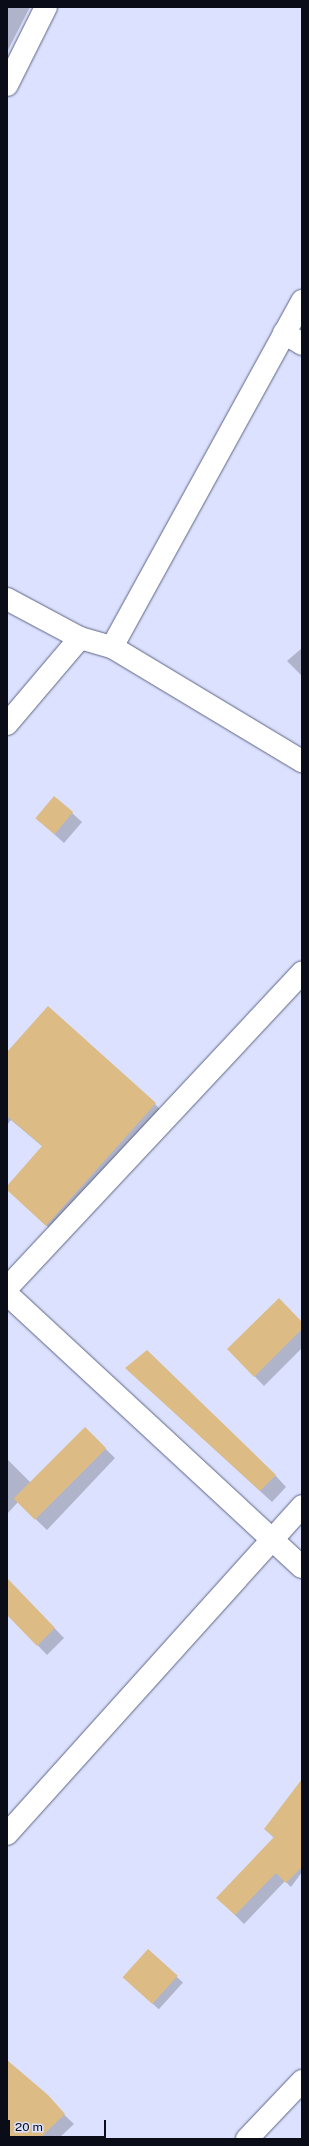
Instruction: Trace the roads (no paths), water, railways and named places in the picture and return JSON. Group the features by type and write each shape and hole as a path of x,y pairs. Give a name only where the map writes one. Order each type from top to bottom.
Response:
{"street":[{"path":"7,85 46,7"},
{"path":"112,647 293,338 302,301"},
{"path":"7,598 80,638 112,647 302,761"},
{"path":"7,724 80,638"},
{"path":"7,1288 302,973"},
{"path":"7,1294 302,1567"},
{"path":"7,1834 302,1506"},
{"path":"247,2139 302,2081"}]}
